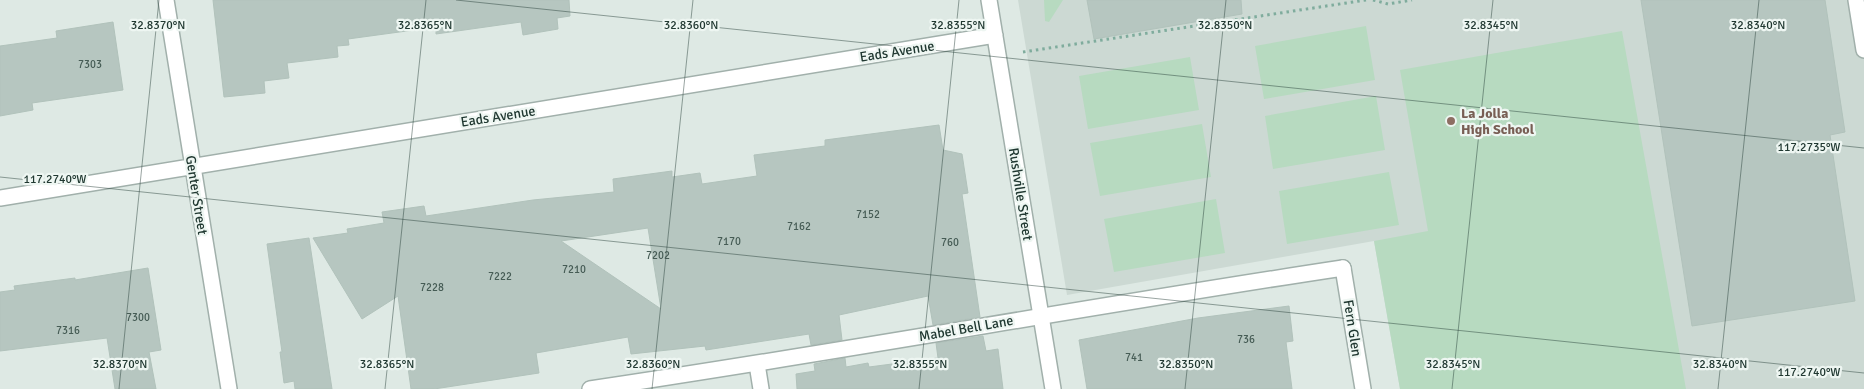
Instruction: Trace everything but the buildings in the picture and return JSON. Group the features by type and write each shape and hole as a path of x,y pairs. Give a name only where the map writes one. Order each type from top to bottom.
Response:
{"street":[{"name":"Genter Street","path":"166,0 229,389"},
{"name":"Rushville Street","path":"989,0 1053,389"},
{"path":"1856,0 1864,50"},
{"name":"Eads Avenue","path":"0,198 995,35"},
{"name":"Mabel Bell Lane","path":"590,389 757,364 1041,315 1343,268"},
{"name":"Fern Glen","path":"1343,268 1363,389"},
{"path":"757,364 761,389"}],"path":[{"path":"1023,52 1366,0"},
{"path":"1373,0 1388,4 1412,0"}],"shaded area":[{"name":"La Jolla High School","path":"1018,0 1864,0 1864,389 1400,389 1374,241 1067,295"}],"green space":[{"path":"1044,0 1063,0 1049,22 1045,21"},
{"path":"1366,26 1375,80 1264,99 1255,46"},
{"path":"1622,31 1686,389 1400,389 1374,241 1428,231 1400,70"},
{"path":"1190,57 1199,110 1088,129 1079,76"},
{"path":"1376,96 1385,150 1273,169 1265,116"},
{"path":"1202,124 1211,177 1100,196 1090,143"},
{"path":"1389,172 1399,225 1287,244 1279,191"},
{"path":"1216,199 1225,253 1114,272 1104,219"}],"place":[{"name":"La Jolla High School","path":"1451,121"}]}
